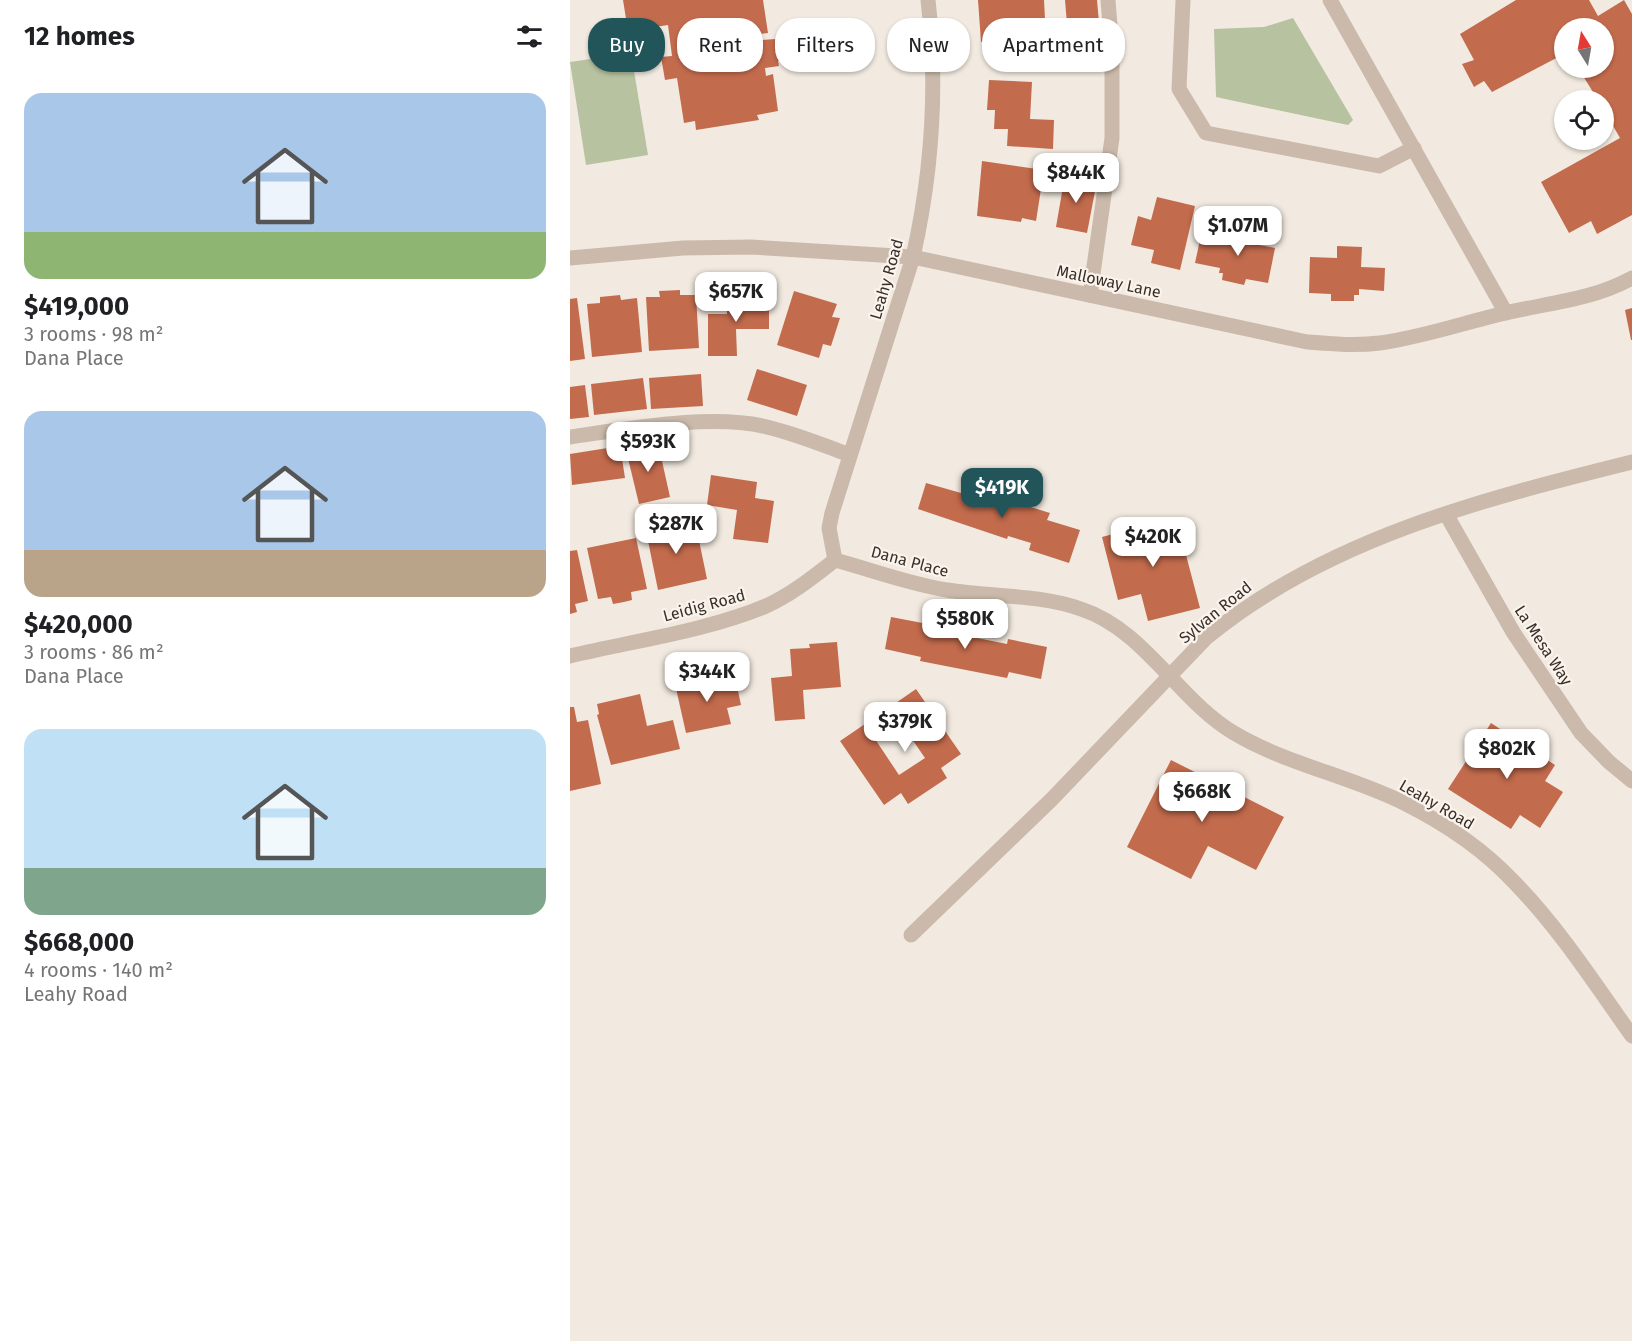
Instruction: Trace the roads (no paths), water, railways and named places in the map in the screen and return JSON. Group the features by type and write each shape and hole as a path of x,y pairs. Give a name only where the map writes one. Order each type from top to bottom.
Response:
{"street":[{"name":"Leahy Road","path":"835,560 829,528 913,257 927,176 933,121 933,75 928,0"},
{"path":"1090,295 1112,138 1112,51 1108,0"},
{"path":"1183,0 1179,89 1206,133 1379,166 1414,148"},
{"path":"1330,0 1506,313"},
{"name":"Malloway Lane","path":"570,258 683,248 751,247 913,257 1307,342 1343,345 1378,344 1412,338 1506,313 1595,294 1632,278"},
{"path":"570,437 639,428 732,422 766,426 850,455"},
{"name":"Sylvan Road","path":"911,935 1052,799 1169,675 1233,615 1298,575 1367,544 1489,500 1632,462"},
{"name":"La Mesa Way","path":"1446,514 1513,632 1581,733 1609,762 1632,781"},
{"name":"Leidig Road","path":"570,656 745,613 767,605 797,588 835,560"},
{"name":"Dana Place","path":"835,560 921,586 980,595 1059,602 1084,609 1130,638 1169,675"},
{"name":"Leahy Road","path":"1169,675 1233,733 1258,745 1361,783 1406,804 1445,826 1484,854 1514,881 1541,913 1632,1035"}]}
